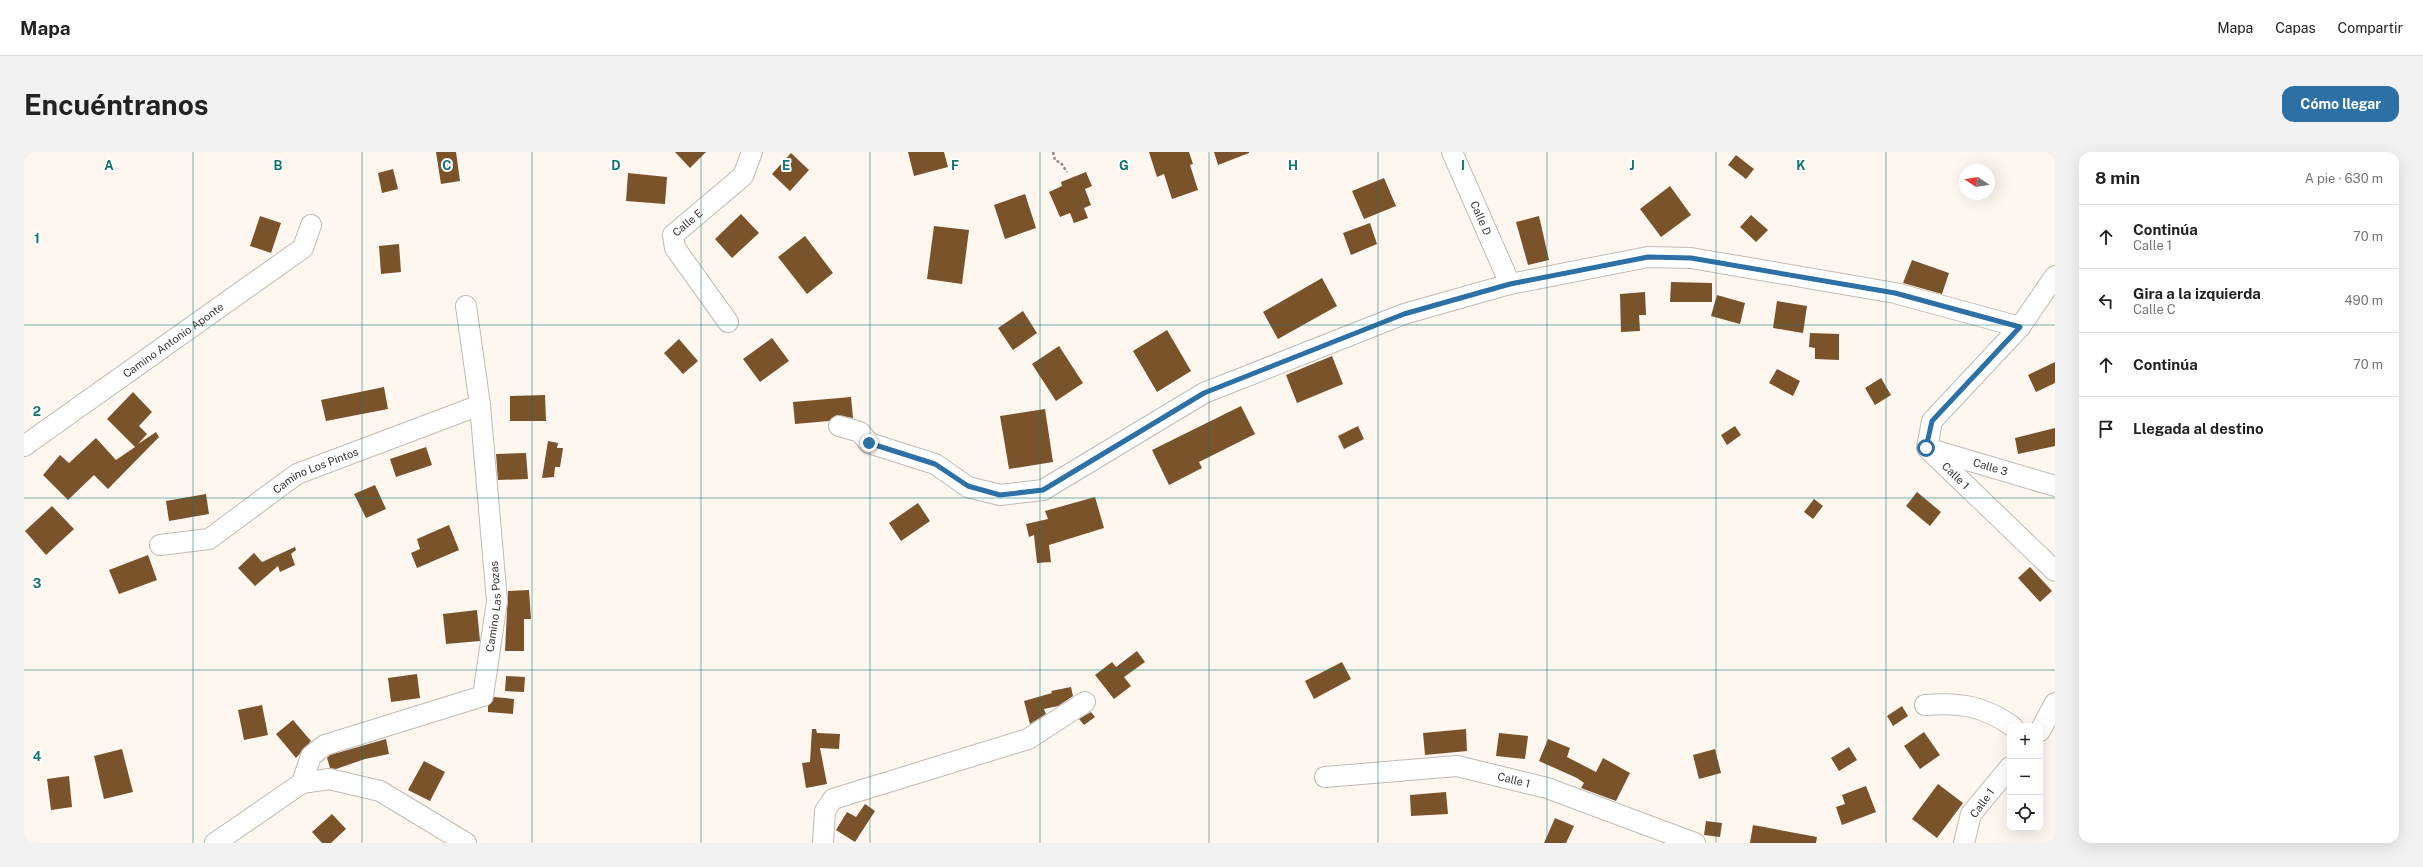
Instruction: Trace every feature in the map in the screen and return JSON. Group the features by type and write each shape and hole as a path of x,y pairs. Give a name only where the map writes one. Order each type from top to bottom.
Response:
{"street":[{"name":"Calle E","path":"728,322 675,248 673,235 743,176 752,152"},
{"name":"Calle D","path":"1452,152 1510,284"},
{"name":"Camino Antonio Aponte","path":"24,446 303,248 311,225"},
{"path":"839,426 860,432 869,443 935,464 968,486 1000,495 1043,490 1204,393 1404,314 1510,284 1648,257 1691,258 1895,293 2020,327"},
{"path":"1926,448 1932,421 2020,327 2055,276"},
{"name":"Camino Las Pozas","path":"302,783 311,756 325,745 483,696 497,601 480,405 466,306"},
{"name":"Camino Los Pintos","path":"160,544 209,539 297,474 480,405"},
{"name":"Calle 3","path":"1926,448 2055,486"},
{"name":"Calle 1","path":"1926,448 2055,571"},
{"path":"823,843 825,811 833,799 1028,739 1085,702"},
{"path":"2043,725 2055,703"},
{"path":"1925,706 1965,704 1993,713 2008,723"},
{"name":"Calle 1","path":"1325,777 1456,766 1547,788 1695,843"},
{"name":"Calle 1","path":"1964,843 1971,814 2007,771"},
{"path":"215,843 302,783 329,779 380,791 466,843"}],"path":[{"path":"1053,152 1055,160 1061,163 1067,172"}],"building":[{"path":"436,152 456,152 460,181 441,184"},
{"path":"675,152 706,152 690,168"},
{"path":"908,152 944,152 948,167 914,176"},
{"path":"1149,152 1189,152 1193,164 1190,165 1198,190 1172,199 1164,174 1157,177"},
{"path":"1214,152 1249,152 1249,153 1218,165"},
{"path":"791,153 809,170 790,191 772,174"},
{"path":"1736,155 1754,169 1746,179 1728,165"},
{"path":"393,169 398,189 382,193 378,173"},
{"path":"1086,172 1092,186 1085,189 1091,205 1084,208 1088,218 1074,223 1070,213 1060,217 1049,192 1062,186 1061,182"},
{"path":"628,173 667,177 665,204 626,201"},
{"path":"1384,178 1396,206 1364,219 1352,191"},
{"path":"1670,186 1691,215 1661,237 1640,209"},
{"path":"1025,194 1036,228 1005,239 994,205"},
{"path":"741,214 759,233 732,258 715,239"},
{"path":"1751,215 1768,230 1756,242 1740,227"},
{"path":"260,216 281,223 271,253 250,246"},
{"path":"1539,216 1549,260 1528,265 1516,222"},
{"path":"1370,223 1377,244 1351,255 1343,233"},
{"path":"934,226 969,230 962,284 927,279"},
{"path":"805,236 833,273 807,294 778,257"},
{"path":"399,244 401,272 381,274 379,246"},
{"path":"1912,260 1949,273 1942,294 1903,283"},
{"path":"1322,278 1337,306 1278,339 1263,312"},
{"path":"1671,282 1712,283 1712,302 1670,302"},
{"path":"1645,292 1646,315 1639,315 1640,331 1621,332 1620,294"},
{"path":"1717,295 1745,303 1740,324 1711,316"},
{"path":"1777,301 1807,306 1803,333 1773,328"},
{"path":"1023,311 1037,333 1013,350 998,328"},
{"path":"1167,330 1191,371 1157,392 1133,351"},
{"path":"1810,333 1839,334 1839,360 1815,359 1815,348 1809,347"},
{"path":"772,338 789,361 760,382 743,359"},
{"path":"679,339 698,361 683,374 664,353"},
{"path":"1059,346 1083,383 1056,401 1032,364"},
{"path":"1332,356 1343,384 1297,403 1286,375"},
{"path":"2055,362 2055,383 2036,392 2028,375"},
{"path":"1777,369 1800,381 1793,396 1769,383"},
{"path":"1881,378 1891,395 1875,405 1865,388"},
{"path":"384,387 388,409 326,421 321,400"},
{"path":"133,392 152,412 139,426 147,434 138,444 156,432 159,437 108,489 94,475 68,500 43,475 60,455 69,463 96,438 116,460 135,447 107,419"},
{"path":"545,395 546,421 510,421 510,396"},
{"path":"851,397 853,418 837,415 829,421 795,424 793,402"},
{"path":"1241,406 1255,434 1199,462 1202,468 1169,485 1152,450"},
{"path":"1045,409 1053,462 1009,469 1000,416"},
{"path":"1358,426 1364,439 1344,449 1338,436"},
{"path":"1735,426 1741,435 1727,445 1721,435"},
{"path":"2055,428 2055,446 2018,454 2015,438"},
{"path":"548,441 558,443 557,448 563,448 560,467 555,467 554,477 542,478"},
{"path":"426,447 432,465 396,477 390,459"},
{"path":"526,453 528,479 498,480 496,454"},
{"path":"375,485 386,509 366,518 354,494"},
{"path":"1917,492 1941,512 1930,526 1906,506"},
{"path":"206,494 209,514 169,521 166,501"},
{"path":"1095,497 1104,528 1049,545 1051,562 1037,563 1034,535 1029,537 1026,524 1048,519 1045,511"},
{"path":"1814,499 1823,506 1813,519 1804,512"},
{"path":"918,503 930,521 901,541 889,523"},
{"path":"52,506 74,529 46,555 25,531"},
{"path":"449,525 459,550 417,568 411,553 420,549 417,539"},
{"path":"295,547 296,550 291,554 295,565 280,572 278,566 255,586 238,568 254,553 262,562"},
{"path":"148,555 157,580 119,594 109,570"},
{"path":"2030,567 2052,591 2040,602 2018,578"},
{"path":"529,590 531,619 524,619 524,651 505,651 508,591"},
{"path":"477,610 480,641 446,644 443,614"},
{"path":"1137,651 1145,662 1124,677 1131,686 1114,699 1095,675 1112,662 1116,667"},
{"path":"1342,662 1351,679 1314,699 1305,681"},
{"path":"417,674 420,698 391,702 388,678"},
{"path":"506,676 525,677 524,692 505,691"},
{"path":"1071,687 1073,696 1058,706 1044,709 1046,714 1030,724 1024,701 1052,693 1051,691"},
{"path":"494,697 514,699 513,714 488,712 488,706"},
{"path":"262,705 268,735 244,740 238,710"},
{"path":"1902,706 1908,716 1893,726 1887,716"},
{"path":"1091,712 1095,717 1084,725 1079,719"},
{"path":"293,720 311,741 296,758 276,734"},
{"path":"812,729 816,729 817,733 840,734 839,749 820,748 827,784 806,788 802,763 810,762"},
{"path":"1466,729 1467,751 1425,755 1423,733"},
{"path":"1924,732 1940,755 1920,769 1904,746"},
{"path":"1499,733 1528,736 1525,759 1496,756"},
{"path":"386,739 389,754 365,759 336,769 330,768 327,758 330,755"},
{"path":"1548,739 1570,748 1567,757 1596,772 1603,758 1630,773 1616,801 1581,788 1584,783 1577,778 1539,761"},
{"path":"1849,747 1857,760 1839,771 1831,758"},
{"path":"122,749 133,792 104,799 94,756"},
{"path":"1715,749 1721,773 1699,779 1693,755"},
{"path":"424,761 445,772 430,801 408,790"},
{"path":"69,776 72,807 51,810 47,779"},
{"path":"1938,784 1963,803 1937,838 1912,819"},
{"path":"1866,786 1876,812 1842,825 1836,807 1845,804 1842,795"},
{"path":"1446,792 1448,814 1411,816 1410,795"},
{"path":"865,804 875,811 855,842 836,830 847,812 856,817"},
{"path":"332,814 346,829 331,843 322,843 312,832"},
{"path":"1555,818 1574,826 1566,843 1544,843"},
{"path":"1706,821 1722,823 1720,837 1704,835"},
{"path":"1753,825 1817,837 1816,843 1750,843"}],"route":[{"path":"869,443 935,464 968,486 1000,495 1043,490 1204,393 1404,314 1510,284 1648,257 1691,258 1895,293 2020,327 1932,421 1926,448"}]}
